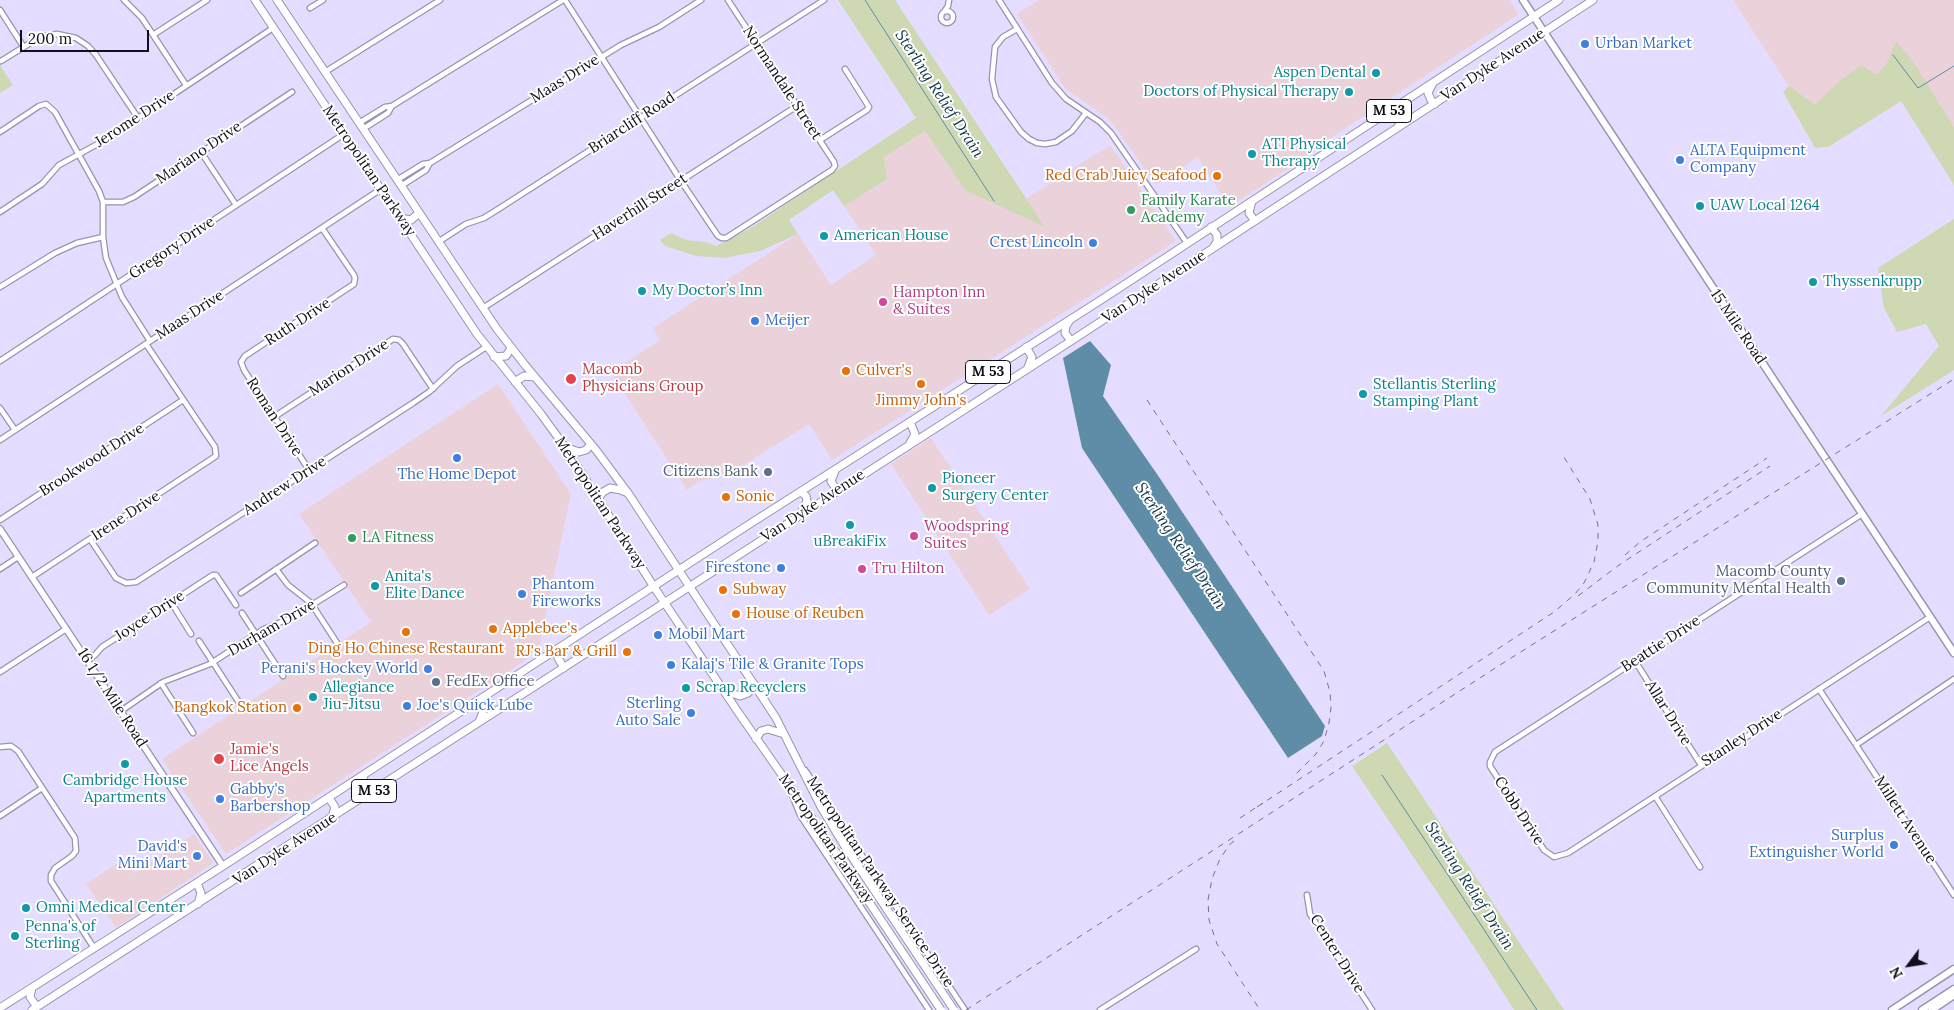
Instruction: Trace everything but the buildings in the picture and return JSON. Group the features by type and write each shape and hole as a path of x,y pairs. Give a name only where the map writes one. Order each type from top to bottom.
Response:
{"main road":[{"name":"Metropolitan Parkway","path":"255,0 486,347 541,414 565,447 654,587 756,739 835,851 940,1010"},
{"name":"Metropolitan Parkway","path":"277,0 511,348 591,444 628,493 755,686 784,734 821,807 844,845 954,1010"},
{"name":"15 Mile Road","path":"1523,0 1954,653"},
{"name":"Van Dyke Avenue","path":"0,1008 1070,320 1559,0"},
{"name":"Van Dyke Avenue","path":"34,1009 1071,341 1593,0"},
{"path":"1433,83 1428,93 1434,104"},
{"path":"1395,107 1400,111 1402,117 1398,128"},
{"path":"1252,200 1249,213 1255,221"},
{"path":"400,218 411,220 419,213"},
{"path":"1211,228 1216,232 1218,238 1213,248"},
{"path":"1070,320 1066,326 1065,333 1071,341"},
{"path":"1026,347 1032,357 1031,364 1026,370"},
{"path":"494,357 506,356 511,348"},
{"path":"514,382 524,376 535,377"},
{"path":"908,445 915,434 910,422"},
{"path":"565,447 578,452 586,450 591,444"},
{"path":"836,469 831,481 837,491"},
{"path":"598,499 603,492 610,488 628,493"},
{"path":"798,516 807,501 806,496 801,492"},
{"path":"562,646 558,658 564,668"},
{"path":"724,690 740,696 748,693 755,686"},
{"path":"477,702 482,706 483,712 477,724"},
{"path":"756,739 761,731 768,729 784,734"},
{"path":"364,775 361,786 366,796"},
{"path":"329,798 335,807 332,818"},
{"path":"197,883 202,893 198,904"},
{"path":"1892,1010 1954,969"},
{"path":"1945,975 1954,975"},
{"path":"32,987 30,997 34,1009"},
{"path":"1922,1010 1954,989"},
{"path":"1932,1010 1954,995"}],"street":[{"path":"124,0 142,18 186,85"},
{"path":"153,35 207,0"},
{"path":"310,8 323,0"},
{"path":"325,72 440,0"},
{"path":"361,126 388,113 392,106 564,0 681,181"},
{"name":"Maas Drive","path":"399,183 426,170 430,163 600,57 658,27 701,0"},
{"name":"Normandale Street","path":"681,181 718,236 726,238 832,170 835,166 728,0"},
{"name":"Briarcliff Road","path":"438,242 466,224 484,218 500,208 824,0"},
{"path":"948,6 954,18 948,23 942,19 950,0"},
{"path":"999,0 1059,92 1074,105 1100,122 1117,140 1187,243"},
{"path":"0,10 23,46"},
{"path":"944,12 951,12"},
{"name":"Jerome Drive","path":"0,212 42,184 59,165 79,155 138,118 273,28"},
{"path":"1017,29 1003,38 995,47 992,79 996,96 1021,132 1037,143 1056,142 1072,131 1086,112"},
{"path":"1,61 23,46 40,37 52,34 68,36 83,42 96,55 138,118"},
{"path":"820,140 869,107 845,69"},
{"name":"Mariano Drive","path":"103,202 123,202 134,197 292,92"},
{"path":"0,132 36,107 46,104 55,112 103,202 103,237 106,258 116,285 183,400"},
{"name":"Haverhill Street","path":"483,308 797,106"},
{"name":"Gregory Drive","path":"0,361 344,134"},
{"path":"201,152 236,206"},
{"name":"Maas Drive","path":"0,440 381,189"},
{"name":"Ruth Drive","path":"241,362 245,356 349,288 355,281 354,275 322,228"},
{"path":"0,287 54,253 77,243 103,237"},
{"name":"Marion Drive","path":"274,417 393,339 399,340 403,344 433,388"},
{"name":"Andrew Drive","path":"90,539 116,578 126,583 133,583 433,388 454,369 486,347"},
{"name":"Roman Drive","path":"241,362 244,370 309,470"},
{"name":"Irene Drive","path":"32,577 212,459 217,453 216,447 183,400"},
{"name":"Brookwood Drive","path":"0,520 183,400"},
{"path":"0,408 15,430"},
{"name":"Beattie Drive","path":"1490,762 1492,756 1499,749 1862,514"},
{"name":"16 1/2 Mile Road","path":"0,529 223,866"},
{"path":"241,593 315,543"},
{"path":"0,569 18,557"},
{"path":"276,569 288,585 304,596 312,605 337,643"},
{"name":"Joyce Drive","path":"87,661 102,646 215,574 236,605"},
{"name":"Durham Drive","path":"121,711 162,683 213,662 271,625 291,618 344,585"},
{"path":"171,602 191,634"},
{"path":"242,613 283,676"},
{"name":"Stanley Drive","path":"1554,857 1568,853 1818,688 1930,617"},
{"path":"0,672 66,629"},
{"path":"199,642 240,704"},
{"name":"Allar Drive","path":"1635,661 1701,765"},
{"path":"1855,743 1954,679"},
{"path":"162,683 193,733"},
{"name":"Millett Avenue","path":"1818,688 1954,895"},
{"path":"0,747 10,746 18,751 75,838 77,843 76,852 52,872 51,881 94,948"},
{"name":"Metropolitan Parkway Service Drive","path":"794,755 829,804 965,1010"},
{"name":"Cobb Drive","path":"1490,762 1492,769 1544,850 1554,857"},
{"name":"Metropolitan Parkway Service Drive","path":"788,784 800,815 929,1010"},
{"path":"0,816 42,788"},
{"path":"1655,796 1700,867"},
{"name":"Center Drive","path":"1307,895 1310,914 1372,1010"},
{"path":"1100,1010 1196,949"},
{"path":"940,1010 952,1001 956,995"}],"shaded area":[{"path":"1039,0 1510,0 1519,14 1326,141 1322,147 1229,207 1198,157 1156,185 1111,121 1065,88 1017,14"},
{"path":"1733,0 1954,0 1954,183 1901,101 1828,147"},
{"path":"925,131 965,190 1044,226 1026,199 1110,145 1176,241 832,460 809,424 729,474 700,481 687,490 611,372 660,340 653,328 798,234 831,285 876,255 844,206 887,179 884,157"},
{"path":"498,384 571,494 540,643 523,662 226,854 162,759 371,622 299,514"},
{"path":"931,438 1030,589 989,615 891,464"},
{"path":"194,834 213,863 116,928 86,884 124,859 135,873"}],"green space":[{"name":"Sterling Relief Drain","path":"838,0 895,0 1045,227 965,190 925,131 884,157 887,179 844,206 833,190 789,220 798,234 760,251 724,258 696,256 665,246 660,240 671,233 686,240 706,242 716,246 726,241 749,229 916,118"},
{"path":"1896,41 1914,63 1954,127 1954,185 1901,101 1828,147 1815,148 1783,92 1789,86 1815,105 1841,80 1861,65 1877,75 1887,63"},
{"path":"0,65 13,85 0,93"},
{"path":"1954,219 1954,370 1881,416 1939,346 1926,324 1897,332 1884,308 1878,268"},
{"name":"Sterling Relief Drain","path":"1387,743 1564,1010 1514,1010 1476,950 1352,766"}],"water":[{"path":"1090,341 1111,365 1103,396 1325,726 1322,736 1288,758 1082,448 1063,358"}],"waterway":[{"name":"Sterling Relief Drain","path":"865,0 994,201"},
{"path":"1893,55 1918,88 1954,66"},
{"name":"Sterling Relief Drain","path":"1382,775 1537,1010"}],"railway":[{"path":"966,1010 1500,665 1954,379"},
{"path":"1147,400 1324,671 1330,692 1331,708 1324,741 1316,754 1292,778"},
{"path":"1257,807 1554,612 1575,594 1584,583 1594,562 1598,541 1598,525 1590,499 1562,454"},
{"path":"1625,555 1640,542 1767,458"},
{"path":"1578,596 1619,565 1770,466"},
{"path":"1240,818 1263,803"},
{"path":"1234,841 1229,845 1219,861 1212,879 1208,900 1209,920 1217,944 1260,1010"}],"place":[{"name":"Urban Market","path":"1585,44"},
{"name":"Aspen Dental","path":"1376,73"},
{"name":"Doctors of Physical Therapy","path":"1349,92"},
{"name":"ATI Physical Therapy","path":"1252,154"},
{"name":"ALTA Equipment Company","path":"1680,160"},
{"name":"Red Crab Juicy Seafood","path":"1217,176"},
{"name":"UAW Local 1264","path":"1700,206"},
{"name":"Family Karate Academy","path":"1131,210"},
{"name":"American House","path":"824,236"},
{"name":"Crest Lincoln","path":"1093,243"},
{"name":"Thyssenkrupp","path":"1813,282"},
{"name":"My Doctor’s Inn","path":"642,291"},
{"name":"Hampton Inn & Suites","path":"883,302"},
{"name":"Meijer","path":"755,321"},
{"name":"Culver's","path":"846,371"},
{"name":"Macomb Physicians Group","path":"571,379"},
{"name":"Jimmy John's","path":"921,384"},
{"name":"Stellantis Sterling Stamping Plant","path":"1363,394"},
{"name":"The Home Depot","path":"457,458"},
{"name":"Citizens Bank","path":"768,472"},
{"name":"Pioneer Surgery Center","path":"932,488"},
{"name":"Sonic","path":"726,497"},
{"name":"uBreakiFix","path":"850,525"},
{"name":"Woodspring Suites","path":"914,536"},
{"name":"LA Fitness","path":"352,538"},
{"name":"Firestone","path":"781,568"},
{"name":"Tru Hilton","path":"862,569"},
{"name":"Macomb County Community Mental Health","path":"1841,581"},
{"name":"Anita's Elite Dance","path":"375,586"},
{"name":"Subway","path":"723,590"},
{"name":"Phantom Fireworks","path":"522,594"},
{"name":"House of Reuben","path":"736,614"},
{"name":"Applebee's","path":"493,629"},
{"name":"Ding Ho Chinese Restaurant","path":"406,632"},
{"name":"Mobil Mart","path":"658,635"},
{"name":"RJ's Bar & Grill","path":"627,652"},
{"name":"Kalaj's Tile & Granite Tops","path":"671,665"},
{"name":"Perani's Hockey World","path":"428,669"},
{"name":"FedEx Office","path":"436,682"},
{"name":"Scrap Recyclers","path":"686,688"},
{"name":"Allegiance Jiu-Jitsu","path":"313,697"},
{"name":"Joe's Quick Lube","path":"407,706"},
{"name":"Bangkok Station","path":"297,708"},
{"name":"Sterling Auto Sale","path":"691,713"},
{"name":"Jamie's Lice Angels","path":"219,759"},
{"name":"Cambridge House Apartments","path":"125,764"},
{"name":"Gabby's Barbershop","path":"220,799"},
{"name":"Surplus Extinguisher World","path":"1894,845"},
{"name":"David's Mini Mart","path":"197,856"},
{"name":"Omni Medical Center","path":"26,908"},
{"name":"Penna's of Sterling","path":"15,936"}]}
